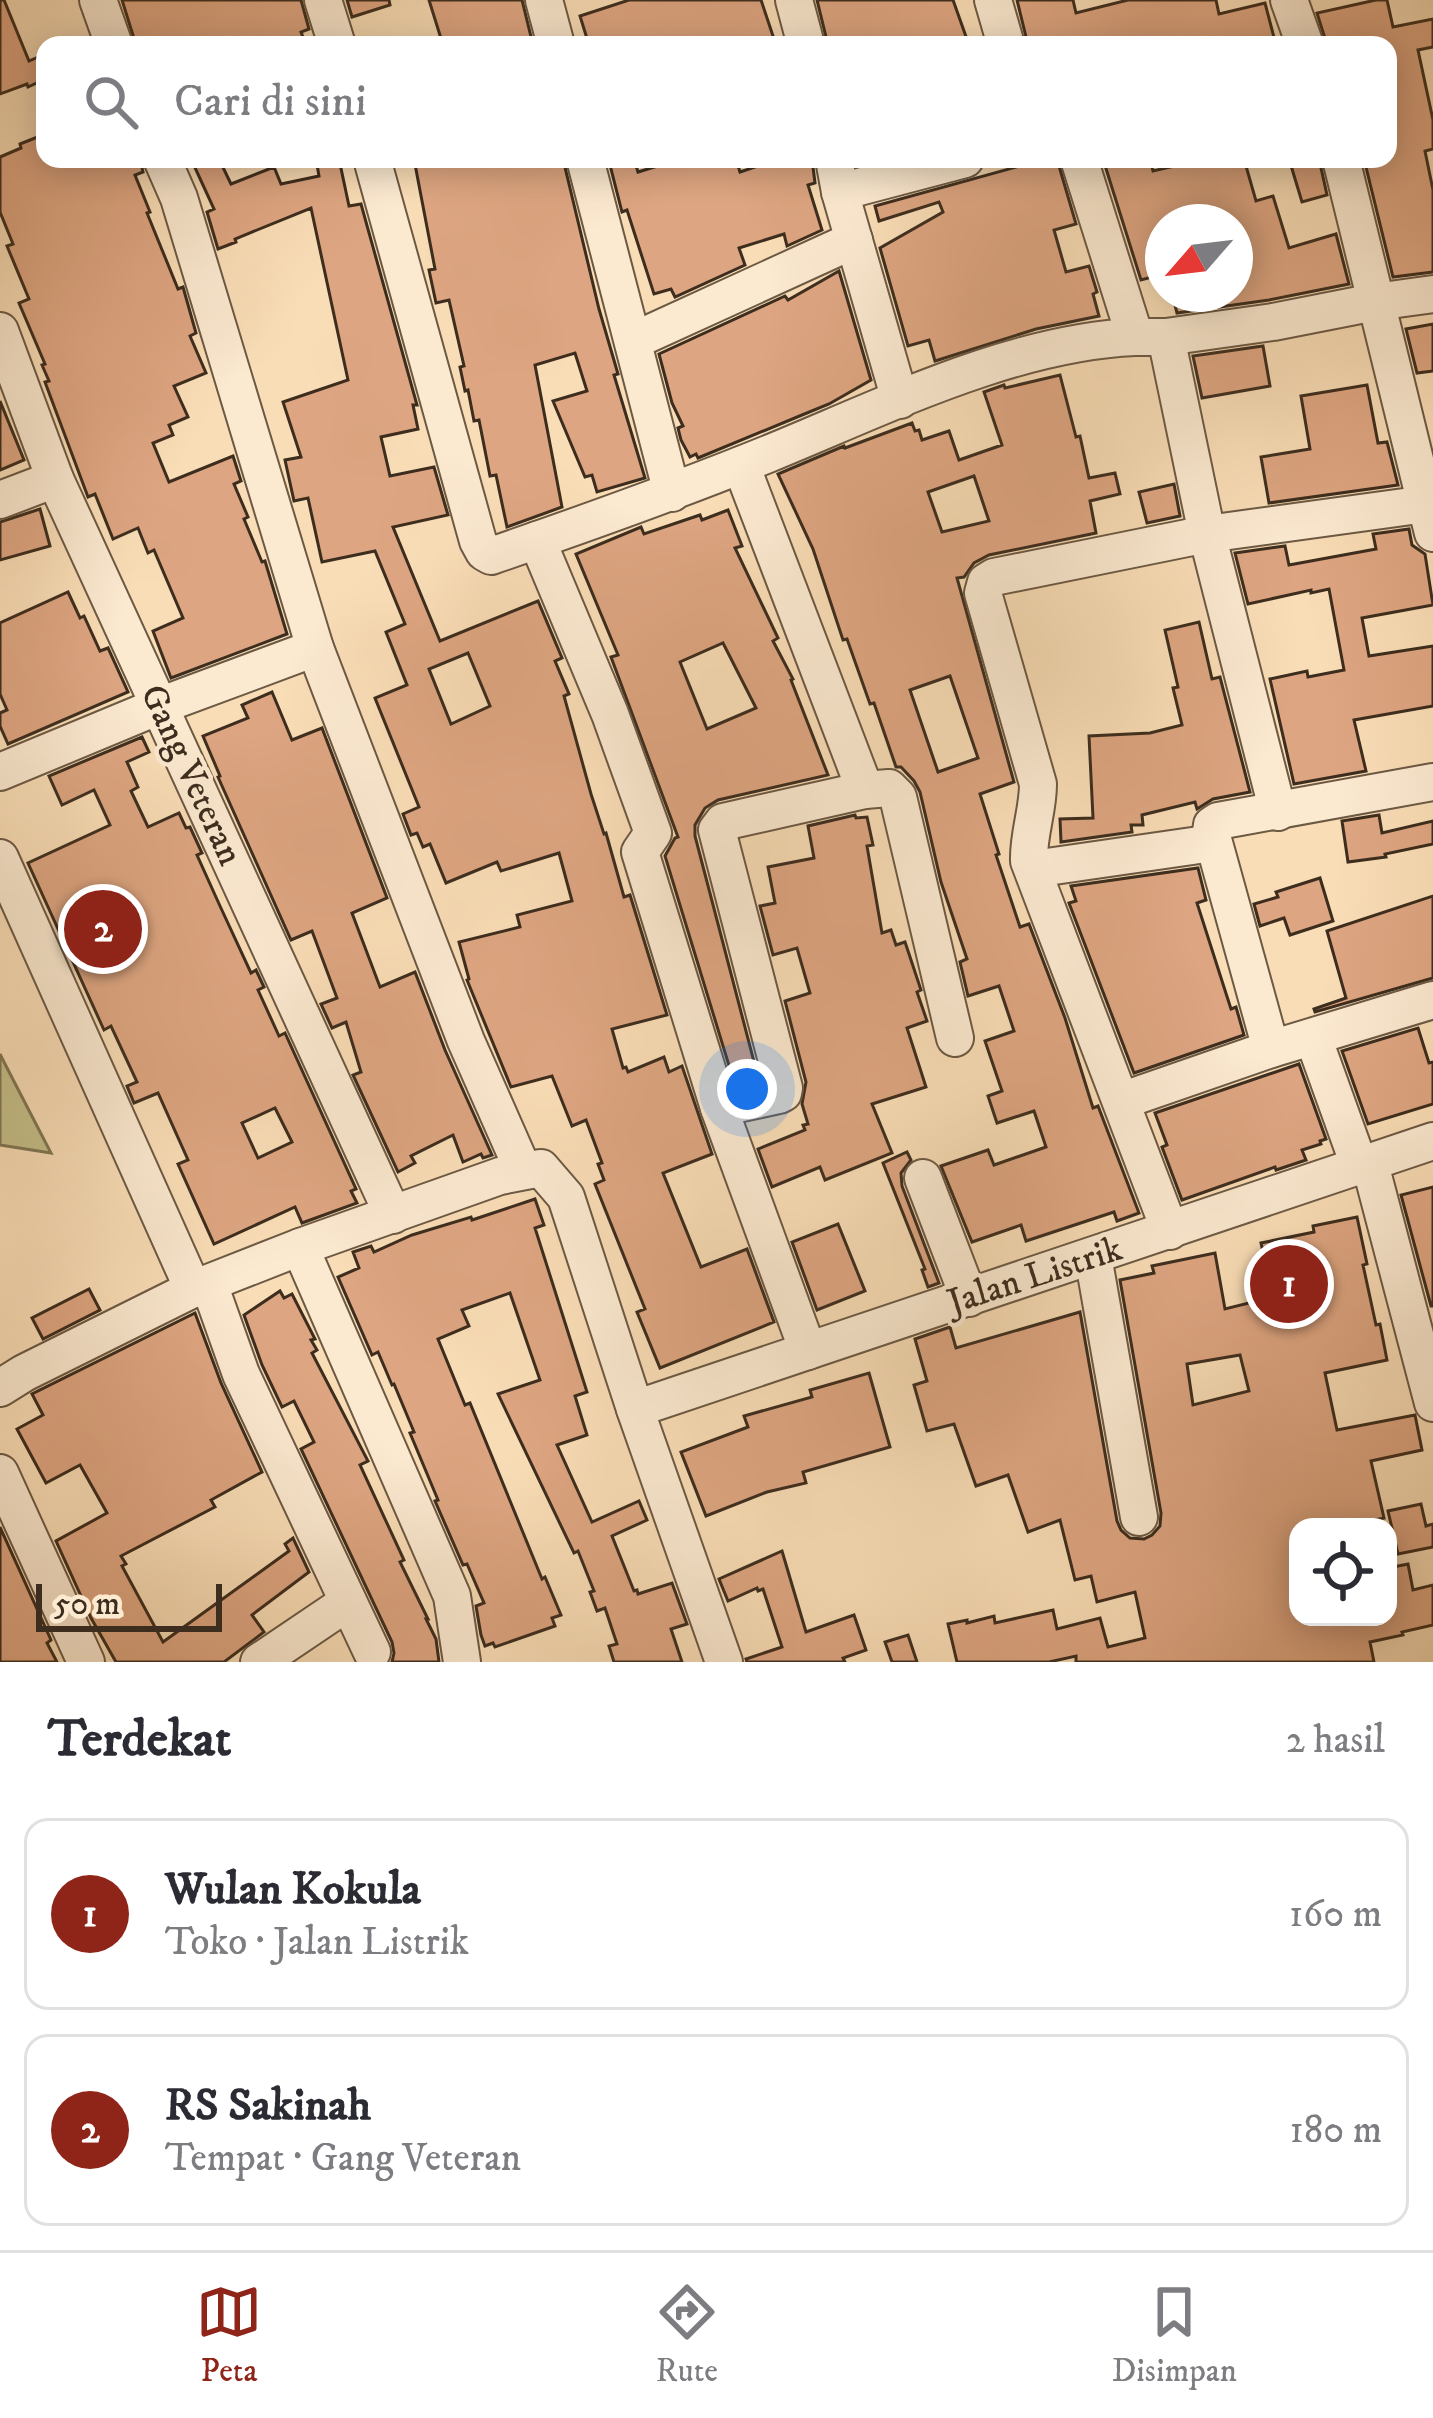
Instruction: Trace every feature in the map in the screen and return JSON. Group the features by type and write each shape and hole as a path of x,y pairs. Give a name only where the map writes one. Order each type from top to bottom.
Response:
{"street":[{"path":"98,0 111,36"},
{"path":"323,0 334,36"},
{"path":"544,0 554,36"},
{"path":"794,0 804,36"},
{"path":"993,0 1003,36"},
{"path":"1289,0 1302,36"},
{"path":"166,168 316,648 466,1041 524,1170"},
{"path":"374,168 478,541 491,556 672,493 1015,357 1117,338 1273,322 1433,294"},
{"path":"587,168 672,493"},
{"path":"897,168 837,176 900,400"},
{"path":"1082,168 1150,337 1207,534 1278,812"},
{"path":"1170,1231 1033,869 1029,844 1038,784 983,593 986,581 994,577 1207,534 1430,518 1343,168"},
{"path":"632,341 854,240"},
{"name":"Gang Veteran","path":"0,331 55,479 393,1215"},
{"path":"741,465 865,790"},
{"path":"0,500 55,479"},
{"path":"537,540 610,714 653,832 640,852 718,1108 808,1351"},
{"path":"0,772 316,648"},
{"path":"1271,1049 1212,825 1433,782"},
{"path":"718,1108 779,1095 784,1088 717,830 724,822 889,788 898,797 955,1038"},
{"path":"1033,869 1214,843"},
{"path":"0,858 372,1652"},
{"path":"1121,1101 1433,1000"},
{"path":"1313,1037 1364,1165 1433,1402"},
{"name":"Jalan Listrik","path":"635,1409 1433,1141"},
{"path":"0,1388 201,1286 500,1176 541,1168 566,1197 724,1662"},
{"path":"923,1178 969,1298"},
{"path":"300,1247 452,1596 462,1662"},
{"path":"1093,1256 1138,1517"},
{"path":"0,1473 86,1662"},
{"path":"259,1662 348,1602"}],"shaded area":[{"path":"0,1054 5,1064 51,1153 0,1145"}],"building":[{"path":"0,0 4,0 29,61 36,58 36,83 0,94"},
{"path":"122,0 301,0 309,29 301,32 303,36 133,36"},
{"path":"347,0 389,0 390,5 352,17"},
{"path":"429,0 522,0 531,36 440,36"},
{"path":"629,0 761,0 773,36 586,36 580,16"},
{"path":"817,0 953,0 966,36 826,36"},
{"path":"1017,0 1073,0 1076,13 1128,0 1216,0 1219,14 1265,3 1274,36 1026,36"},
{"path":"1387,0 1393,27 1433,19 1433,47 1418,50 1433,120 1433,149 1425,151 1433,190 1433,272 1393,277 1366,168 1397,168 1397,36 1324,36 1317,13"},
{"path":"36,138 36,168 142,168 135,175 178,289 183,287 196,333 190,336 206,373 174,386 188,417 169,425 173,435 153,443 169,482 233,456 241,481 234,484 248,517 244,519 265,561 287,634 171,678 153,631 183,618 154,550 148,553 138,528 113,539 95,494 88,497 45,382 49,381 45,364 19,303 29,299 7,246 13,244 0,212 0,157 21,148 20,144"},
{"path":"195,168 223,168 231,184 274,168 281,184 319,176 318,168 341,168 349,206 361,204 417,405 413,405 418,429 381,437 390,476 434,467 448,515 393,527 440,641 538,601 562,658 555,661 569,694 564,696 591,794 624,897 630,895 667,1015 612,1029 623,1068 628,1072 664,1057 669,1072 682,1066 712,1154 663,1173 701,1267 747,1249 774,1322 660,1368 637,1312 645,1309 595,1184 604,1180 598,1164 602,1163 586,1120 572,1126 552,1076 511,1087 467,980 459,942 520,927 517,915 572,901 559,853 501,871 497,862 446,883 430,844 423,847 417,833 411,835 403,814 419,807 375,698 407,685 386,632 405,624 375,551 322,562 308,498 294,501 285,460 301,457 283,402 348,380 311,208 218,249 207,212 214,209","holes":["468,653 490,706 451,724 429,669"]},
{"path":"416,168 565,168 618,374 614,375 645,478 597,492 592,475 585,477 553,401 587,391 575,353 535,365 562,507 507,527 496,475 490,476 479,420 474,421 465,391 449,300 436,303 429,270 435,269"},
{"path":"611,168 637,168 638,172 739,168 740,172 813,168 815,183 808,185 822,230 787,246 784,234 739,248 745,265 675,297 671,289 654,294 627,210 622,212"},
{"path":"1012,168 1060,168 1076,224 1054,230 1066,272 1089,266 1099,316 1036,329 935,361 929,340 908,346 880,248 943,212 939,202 879,221 875,206"},
{"path":"1106,168 1247,168 1256,201 1273,196 1289,248 1336,234 1349,284 1253,302 1253,204 1145,204 1145,279 1141,280"},
{"path":"1292,168 1321,168 1327,195 1302,202"},
{"path":"839,271 871,380 829,404 698,458 696,454 690,457 681,440 678,428 683,426 659,354 785,296 788,300"},
{"path":"1433,324 1433,371 1417,373 1406,329"},
{"path":"1263,346 1270,386 1202,398 1193,356"},
{"path":"1060,375 1089,478 1115,473 1120,494 1090,501 1096,533 989,555 957,578 1014,782 980,794 996,855 1020,927 1029,924 1093,1108 1098,1106 1139,1213 1117,1221 1114,1212 1026,1241 1021,1225 972,1242 941,1166 988,1150 994,1165 1046,1147 1034,1111 997,1123 988,1096 1002,1091 985,1041 1014,1031 999,986 968,996 960,962 967,959 941,882 920,792 901,767 896,767 874,703 870,704 847,639 843,640 813,549 778,474 912,423 922,440 949,431 959,460 1002,445 984,392","holes":["974,476 989,521 942,532 928,492","950,676 978,758 938,772 910,690"]},
{"path":"1367,385 1378,443 1387,442 1398,485 1269,503 1261,457 1310,449 1301,396"},
{"path":"0,401 24,460 0,470"},
{"path":"1174,484 1180,516 1147,523 1139,492"},
{"path":"40,509 50,546 0,560 0,522"},
{"path":"728,510 742,546 735,548 778,638 773,641 793,679 828,775 718,800 705,808 695,825 758,1077 734,1082 665,856 678,837 611,657 618,655 576,554 641,527 644,534 700,515 702,520","holes":["723,643 756,708 707,729 680,662"]},
{"path":"1409,529 1412,545 1425,554 1433,605 1362,618 1369,656 1433,646 1433,706 1354,720 1366,771 1294,784 1270,679 1344,670 1329,589 1248,604 1235,553 1285,546 1289,565 1376,549 1373,534"},
{"path":"68,592 100,651 108,648 128,692 8,744 0,726 0,713 7,710 0,694 0,623"},
{"path":"1199,622 1212,679 1220,677 1250,792 1213,799 1197,809 1195,802 1142,815 1143,825 1131,825 1132,832 1061,842 1060,819 1093,818 1089,736 1150,733 1182,725 1165,630"},
{"path":"272,692 292,740 322,728 387,898 352,913 380,987 415,972 492,1155 463,1162 453,1135 411,1156 415,1163 398,1172 353,1075 361,1072 346,1022 332,1028 321,1004 337,998 312,931 291,940 203,736 248,718 242,705"},
{"path":"142,737 149,752 127,762 138,787 131,791 148,827 179,813 186,828 190,827 202,853 197,855 251,973 256,970 264,987 258,990 279,1036 285,1033 356,1189 351,1191 357,1203 302,1223 295,1207 214,1244 178,1164 188,1160 158,1093 134,1103 127,1086 137,1082 111,1026 104,1030 28,863 110,825 94,790 62,805 49,776","holes":["275,1108 292,1142 258,1158 242,1123"]},
{"path":"855,815 867,817 873,845 867,846 882,933 891,930 896,945 905,942 921,990 917,992 927,1021 907,1028 926,1087 872,1104 892,1153 825,1180 820,1167 772,1187 758,1149 805,1130 803,1125 808,1124 802,1104 806,1082 785,1001 810,993 797,948 773,955 760,906 775,903 768,867 814,858 808,826"},
{"path":"1379,815 1382,833 1433,821 1433,844 1348,862 1342,821"},
{"path":"1198,868 1206,900 1197,903 1244,1035 1134,1073 1069,903 1076,901 1071,886"},
{"path":"1320,878 1333,921 1290,935 1284,918 1260,926 1254,904"},
{"path":"1433,896 1433,978 1315,1012 1346,998 1327,931"},
{"path":"1418,1028 1429,1063 1433,1062 1433,1104 1368,1124 1342,1051"},
{"path":"1299,1064 1326,1139 1302,1150 1306,1160 1182,1200 1155,1113"},
{"path":"907,1152 911,1160 901,1173 902,1186 939,1283 928,1287 883,1163"},
{"path":"1433,1187 1433,1306 1431,1306 1401,1195"},
{"path":"535,1199 544,1225 535,1228 587,1392 575,1396 587,1435 557,1445 592,1522 639,1501 647,1520 612,1536 634,1591 638,1594 672,1583 687,1624 671,1629 682,1662 614,1662 609,1646 617,1644 605,1608 597,1611 578,1551 574,1553 498,1394 540,1380 510,1293 462,1310 469,1326 438,1339 561,1615 552,1618 555,1626 495,1647 493,1643 485,1646 476,1606 484,1603 435,1501 394,1384 378,1352 372,1355 338,1277 359,1268 353,1252 371,1246 374,1252 412,1235"},
{"path":"1357,1217 1367,1264 1363,1265 1387,1360 1325,1373 1337,1430 1415,1415 1422,1450 1371,1461 1384,1518 1289,1518 1289,1626 1397,1626 1397,1566 1408,1564 1413,1590 1433,1585 1433,1625 1370,1642 1374,1662 1076,1662 1076,1656 1049,1662 957,1662 948,1624 994,1616 995,1623 1053,1610 1057,1629 1100,1618 1108,1647 1145,1638 1135,1592 1097,1602 1091,1576 1075,1580 1060,1520 1028,1532 1008,1475 976,1486 954,1424 927,1431 914,1385 927,1381 915,1339 950,1327 956,1348 1080,1312 1117,1521 1130,1538 1144,1539 1160,1526 1161,1513 1120,1280 1154,1273 1152,1266 1215,1253 1225,1309 1273,1297 1261,1243 1314,1232 1313,1226","holes":["1240,1355 1249,1391 1193,1405 1187,1364"]},
{"path":"838,1224 865,1291 817,1310 792,1242"},
{"path":"89,1289 100,1310 43,1339 32,1318"},
{"path":"280,1291 284,1298 292,1294 315,1339 311,1340 317,1350 312,1353 368,1461 360,1465 428,1619 439,1662 392,1662 392,1642 301,1449 314,1442 294,1401 282,1407 262,1365 244,1315"},
{"path":"195,1313 262,1472 211,1500 215,1507 121,1556 126,1564 122,1566 163,1642 289,1551 285,1544 293,1538 309,1572 252,1615 264,1632 224,1662 116,1662 56,1541 107,1513 80,1465 46,1483 17,1429 43,1415 32,1394"},
{"path":"869,1373 890,1447 803,1472 806,1483 767,1492 706,1516 681,1452 748,1427 744,1416 812,1397 810,1390"},
{"path":"1421,1504 1426,1526 1433,1524 1433,1547 1398,1554 1397,1518 1390,1518 1388,1511"},
{"path":"0,1527 51,1640 47,1643 57,1662 0,1662"},
{"path":"782,1551 806,1632 854,1615 866,1650 843,1658 845,1662 747,1662 782,1647 763,1589 728,1601 719,1579"},
{"path":"908,1635 917,1662 892,1662 885,1642"}],"place":[{"name":"RS Sakinah","path":"103,929"},
{"name":"Wulan Kokula","path":"1289,1284"}]}
